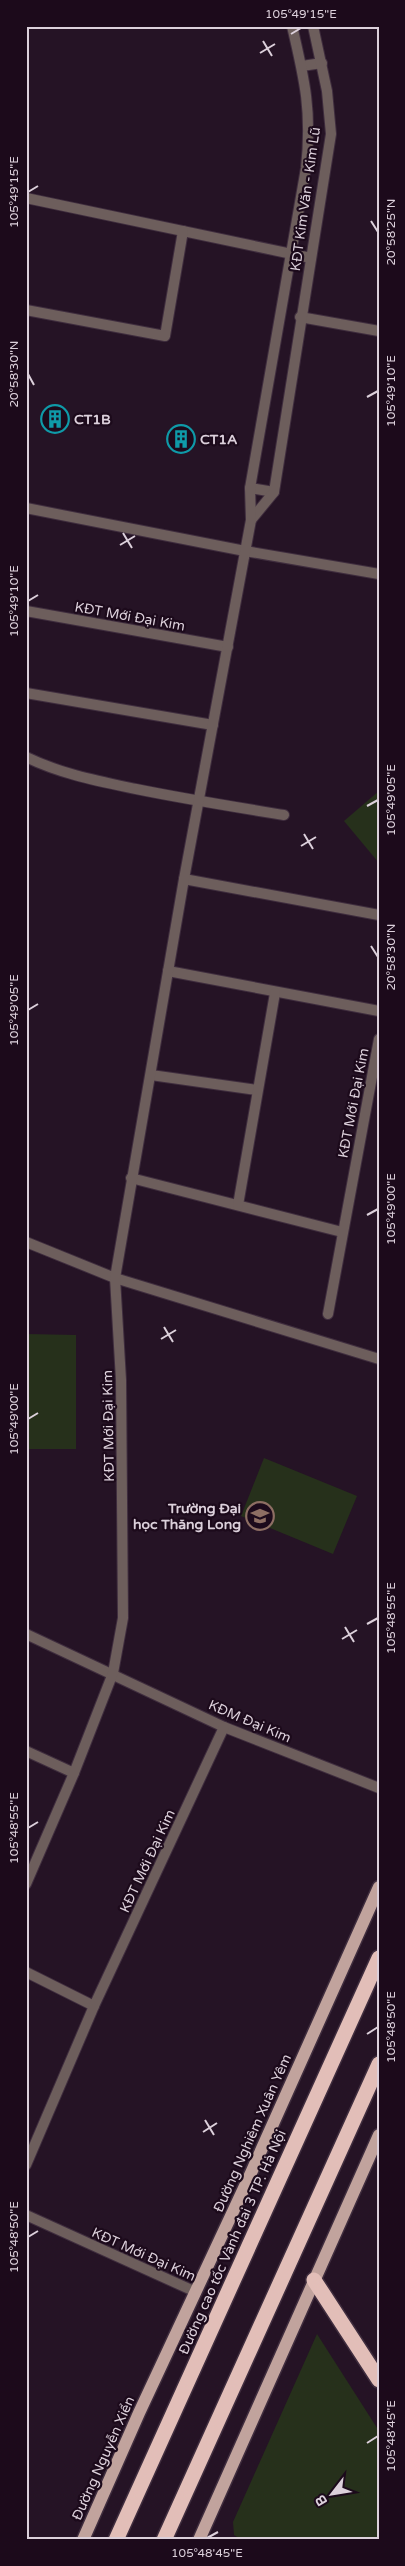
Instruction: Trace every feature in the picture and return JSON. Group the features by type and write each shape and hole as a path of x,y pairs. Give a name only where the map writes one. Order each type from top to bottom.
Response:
{"highway":[{"name":"Đường cao tốc Vành đai 3 TP. Hà Nội","path":"116,2540 379,1958"},
{"path":"164,2540 379,2064"},
{"path":"314,2280 379,2380"}],"main road":[{"name":"Đường Nghiêm Xuân Yêm","path":"150,2389 196,2292 379,1887"},
{"path":"199,2540 379,2135"},
{"name":"Đường Nguyễn Xiển","path":"83,2540 150,2389"}],"street":[{"name":"KĐT Kim Văn - Kim Lũ","path":"245,551 251,520 250,488 306,168 310,133 308,96 292,26"},
{"name":"KĐT Kim Văn - Kim Lũ","path":"274,492 300,317 331,134 329,102 314,26"},
{"path":"302,66 322,63"},
{"path":"306,168 325,171"},
{"name":"KĐT Kim Văn - Kim Lũ","path":"26,198 290,255"},
{"path":"26,310 165,336 183,231"},
{"path":"290,255 311,258"},
{"path":"300,317 379,331"},
{"path":"250,488 274,492 251,520"},
{"path":"26,508 245,551 379,574"},
{"name":"KĐT Mới Đại Kim","path":"26,1884 74,1773 113,1672 123,1618 124,1554 121,1380 115,1278 184,878 245,551"},
{"name":"KĐT Mới Đại Kim","path":"26,611 228,647"},
{"path":"26,693 213,725"},
{"path":"26,757 48,767 81,777 198,802 284,815"},
{"path":"184,878 379,915"},
{"path":"168,971 275,993 379,1011"},
{"path":"238,1206 256,1090 275,993"},
{"name":"KĐT Mới Đại Kim","path":"328,1314 379,1039"},
{"path":"151,1075 256,1090"},
{"path":"131,1178 342,1232"},
{"path":"26,1242 115,1278 379,1360"},
{"path":"26,1634 113,1672"},
{"name":"KĐM Đại Kim","path":"113,1672 224,1727 379,1788"},
{"name":"KĐT Mới Đại Kim","path":"26,2164 94,2006 224,1727"},
{"path":"26,1751 74,1773"},
{"path":"26,1972 94,2006"},
{"name":"KĐT Mới Đại Kim","path":"26,2215 196,2292"}],"green space":[{"path":"379,791 379,863 344,821"},
{"path":"26,1334 76,1335 76,1449 26,1449"},
{"path":"264,1458 357,1496 333,1554 241,1516"},
{"path":"317,2334 379,2431 379,2540 242,2540 234,2535 233,2522"}],"place":[{"name":"CT1B","path":"55,419"},
{"name":"CT1A","path":"181,439"},
{"name":"Trường Đại học Thăng Long","path":"260,1516"}]}
